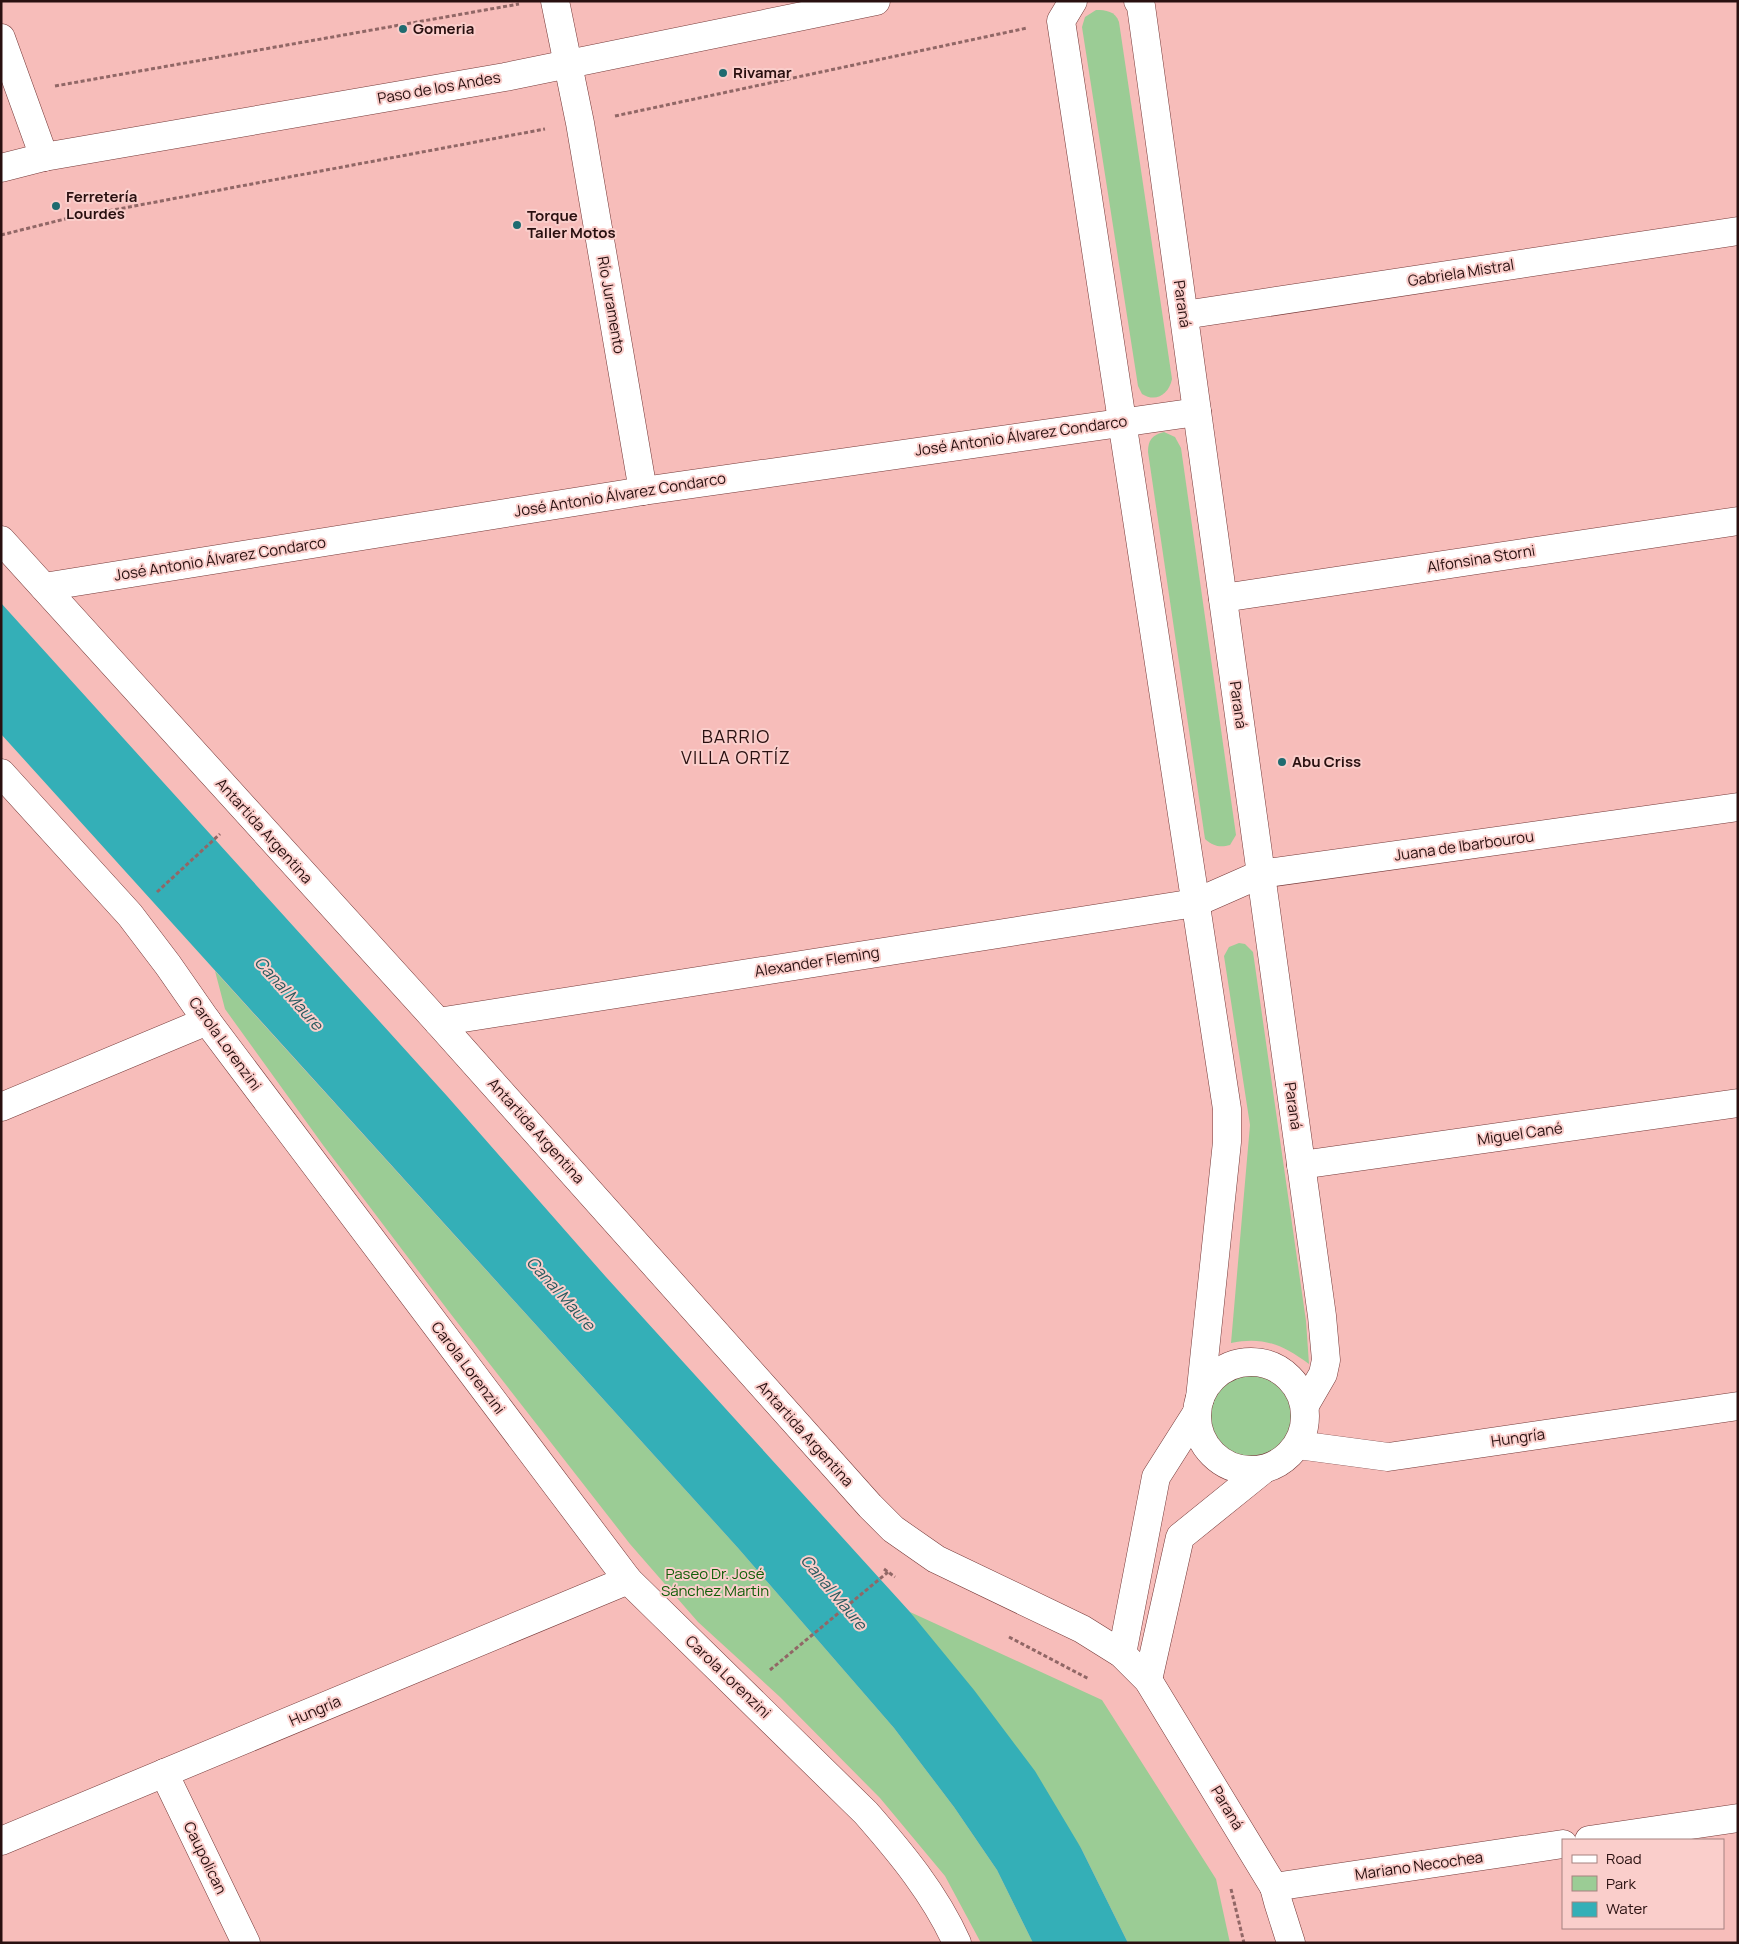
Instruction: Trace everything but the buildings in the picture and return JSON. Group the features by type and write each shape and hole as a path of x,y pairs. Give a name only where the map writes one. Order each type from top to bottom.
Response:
{"street":[{"name":"Río Juramento","path":"555,1 568,64 643,491"},
{"name":"Paso de los Andes","path":"1,168 44,157 495,79 876,1"},
{"path":"1073,1 1060,21 1227,1109 1228,1126 1198,1406 1199,1432 1204,1446 1216,1459 1230,1467 1246,1471 1263,1470"},
{"name":"Paraná","path":"1138,1 1141,6 1198,412 1322,1316 1326,1360 1323,1374 1305,1405"},
{"path":"1,38 44,157"},
{"name":"Gabriela Mistral","path":"1184,316 1738,231"},
{"name":"José Antonio Álvarez Condarco","path":"44,587 643,491 1198,412"},
{"name":"Alfonsina Storni","path":"1223,598 1738,521"},
{"name":"Antartida Argentina","path":"1,540 438,1022 857,1492 893,1528 936,1559 1082,1629 1122,1654"},
{"name":"Carola Lorenzini","path":"1,772 130,915 207,1021 628,1580 866,1813 898,1850 923,1884 957,1943"},
{"name":"Juana de Ibarbourou","path":"1195,903 1262,874 1738,807"},
{"name":"Alexander Fleming","path":"438,1022 1195,903"},
{"path":"1,1106 207,1021"},
{"name":"Miguel Cané","path":"1301,1165 1738,1103"},
{"path":"1122,1654 1156,1477 1198,1406 1208,1383 1219,1372 1236,1364 1253,1361 1271,1365 1286,1374 1298,1388 1305,1405 1304,1432 1298,1445 1283,1461 1263,1470 1180,1537 1148,1680"},
{"name":"Hungría","path":"1298,1445 1388,1457 1738,1406"},
{"name":"Hungría","path":"1,1841 628,1580"},
{"name":"Paraná","path":"1122,1654 1148,1680 1274,1887 1291,1943"},
{"name":"Caupolican","path":"164,1773 246,1943"},
{"path":"1596,1839 1738,1818"},
{"name":"Mariano Necochea","path":"1274,1887 1562,1844"}],"path":[{"path":"21,92 528,3"},
{"path":"150,898 213,839"},
{"path":"743,1691 880,1579"}],"green space":[{"path":"1096,10 1110,12 1115,15 1119,22 1172,379 1165,393 1152,398 1142,394 1138,386 1082,27 1085,17"},
{"path":"1164,432 1175,437 1181,448 1236,835 1230,845 1226,846 1217,846 1205,839 1148,452 1152,439"},
{"path":"1239,943 1245,944 1253,952 1306,1321 1309,1364 1281,1347 1272,1344 1253,1341 1231,1343 1250,1125 1224,956 1229,947"},
{"name":"Paseo Dr. José Sánchez Martin","path":"215,971 738,1548 894,1728 954,1807 997,1870 1033,1943 981,1943 945,1876 880,1798 780,1697 698,1622 630,1544 450,1313 323,1145 225,1009"},
{"path":"1251,1374 1267,1377 1281,1386 1290,1400 1293,1416 1290,1432 1281,1446 1267,1455 1251,1458 1235,1455 1221,1446 1212,1432 1209,1416 1212,1400 1221,1386 1235,1377"},
{"path":"910,1612 1102,1700 1216,1879 1230,1943 1128,1943 1081,1848"}],"water":[{"name":"Canal Maure","path":"1,603 447,1096 606,1277 910,1612 974,1690 1035,1771 1081,1848 1128,1943 1033,1943 997,1870 954,1807 894,1728 738,1548 1,734"}],"place":[{"name":"Gomeria","path":"403,29"},
{"name":"Rivamar","path":"723,73"},
{"name":"Ferretería Lourdes","path":"56,206"},
{"name":"Torque Taller Motos","path":"517,225"},
{"name":"Abu Criss","path":"1282,762"}],"district":[{"name":"BARRIO VILLA ORTÍZ","path":"736,748"}]}
